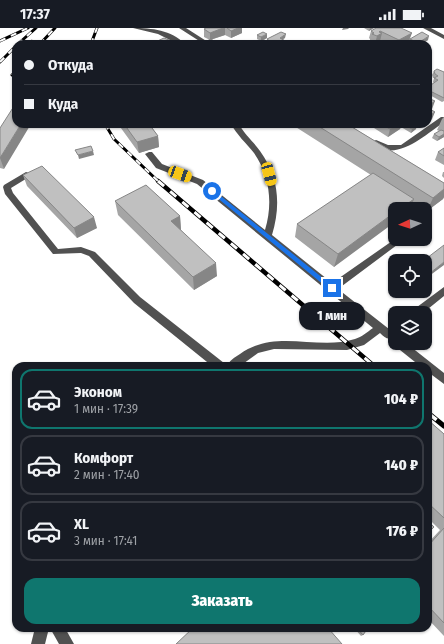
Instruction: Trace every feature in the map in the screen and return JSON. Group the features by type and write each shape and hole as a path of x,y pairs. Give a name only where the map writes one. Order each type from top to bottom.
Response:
{"street":[{"path":"136,28 160,31 176,40"},
{"path":"182,28 202,40"},
{"path":"426,28 444,37"},
{"path":"432,127 444,119"},
{"path":"238,128 258,152 269,174 275,196 273,221 268,236"},
{"path":"369,138 387,148 403,147 431,128"},
{"path":"149,154 159,166 200,182 380,328 388,332"},
{"path":"26,175 7,187 9,194 56,252 81,250 92,254 137,300 215,362"},
{"path":"332,288 391,246"},
{"path":"425,306 444,291"},
{"path":"237,362 252,350 264,346 349,345 362,341 380,328"},
{"path":"408,350 423,362"},
{"path":"432,369 444,379"},
{"path":"38,644 41,632"},
{"path":"60,632 67,644"}],"building":[{"path":"223,28 210,33 204,29"},
{"path":"227,28 238,28 231,31"},
{"path":"376,28 401,28 412,33 399,40 380,31 379,32 382,33 377,36 372,34 374,33 371,31"},
{"path":"263,32 267,34 261,37 257,35"},
{"path":"281,32 286,34 280,38 284,40 267,39"},
{"path":"422,32 429,36 423,40 410,39"},
{"path":"437,69 444,72 444,98 432,92 432,84 438,80 434,78 438,76 434,71"},
{"path":"12,109 12,128 19,128 0,158 0,128"},
{"path":"127,128 152,128 158,136 137,142"},
{"path":"321,128 354,128 444,183 444,189 433,198"},
{"path":"441,130 444,131 444,134 439,137 434,134"},
{"path":"91,146 93,151 78,155 75,150"},
{"path":"444,148 444,156 438,152"},
{"path":"42,166 94,217 74,228 23,175"},
{"path":"373,173 414,199 410,202 388,202 388,217 338,254 297,224"},
{"path":"146,185 180,216 171,221 216,263 193,277 115,201"},
{"path":"444,245 444,262 432,271 432,254"},
{"path":"432,424 444,434 444,518 432,507"},
{"path":"444,528 444,623 432,610 432,542"},
{"path":"189,632 332,632 342,644 176,644"}],"railway":[{"path":"0,41 28,28"},
{"path":"22,40 36,28"},
{"path":"44,40 55,28"},
{"path":"92,40 97,28"},
{"path":"0,62 12,50"},
{"path":"107,128 114,139 159,182"},
{"path":"158,181 369,362"},
{"path":"432,416 444,426"}],"route":[{"path":"212,191 332,288"}]}
